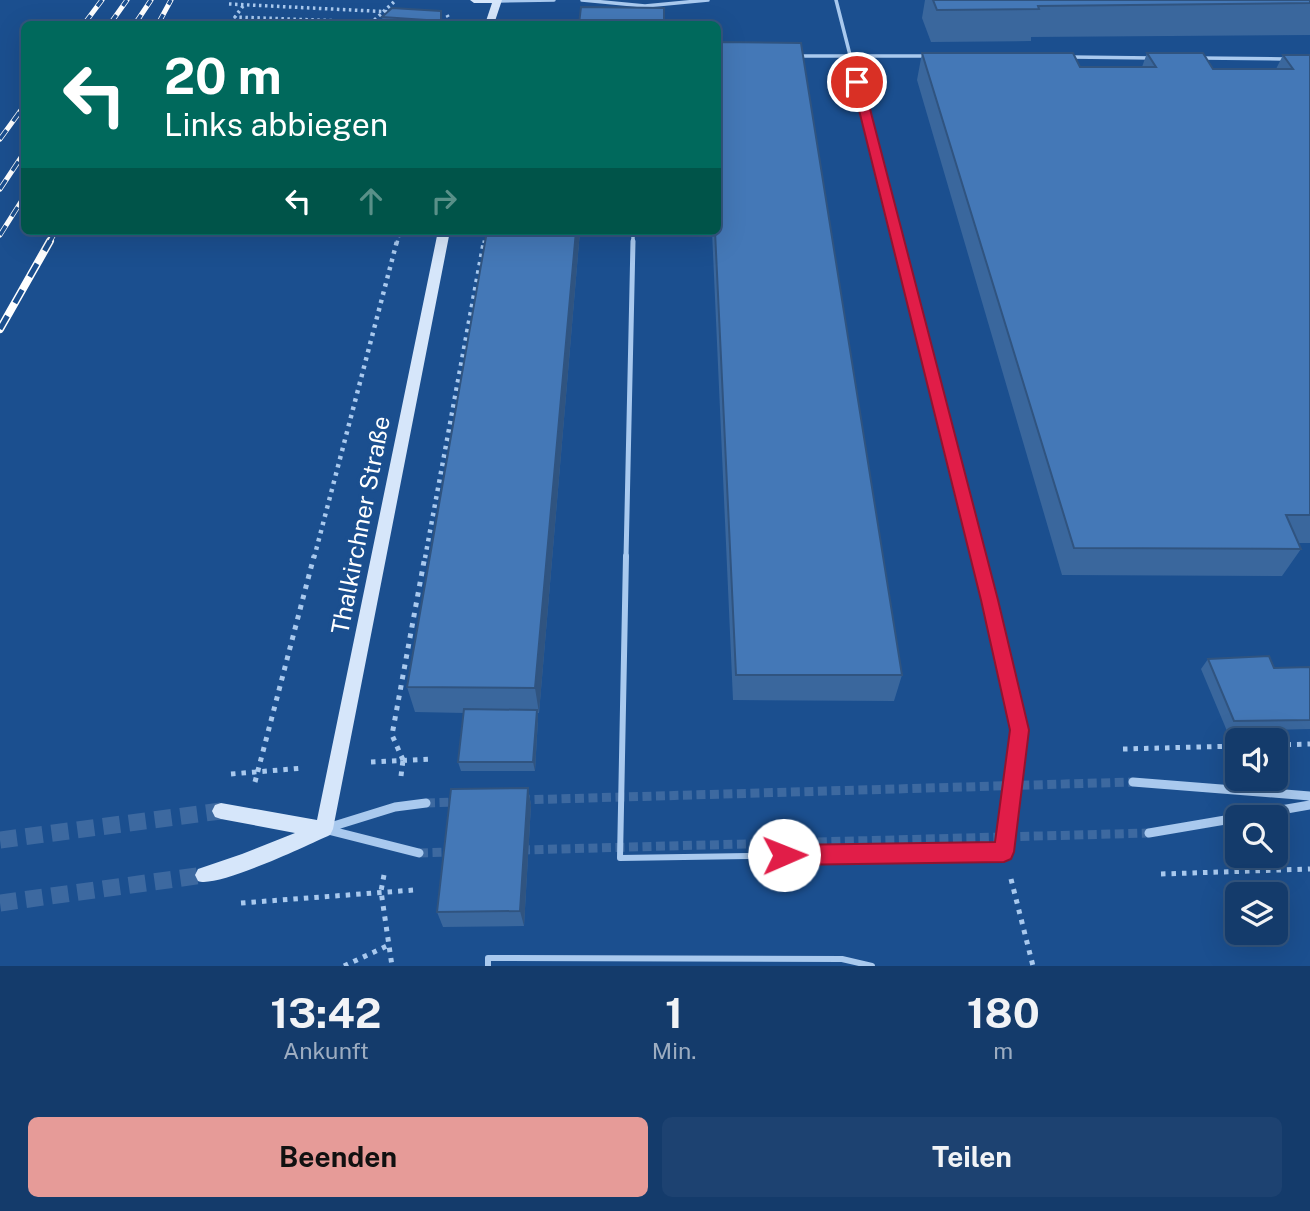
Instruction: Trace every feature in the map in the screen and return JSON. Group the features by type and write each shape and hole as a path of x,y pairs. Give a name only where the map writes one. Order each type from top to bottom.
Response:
{"street":[{"path":"474,0 498,1 491,21"},
{"name":"Thalkirchner Straße","path":"324,829 443,235"},
{"path":"1133,782 1310,796"},
{"path":"204,875 243,863 324,829 395,807 426,803"},
{"path":"1288,809 1310,805"},
{"path":"221,811 324,829 419,853"},
{"path":"1149,833 1225,819"}],"lane":[{"path":"498,1 554,0"},
{"path":"582,0 634,7 665,7 708,0"},
{"path":"634,235 620,858 1004,852 1020,730 836,0"},
{"path":"797,56 934,57"},
{"path":"1059,57 1157,58"},
{"path":"1199,58 1296,59"},
{"path":"488,966 488,958 584,957 842,959 872,966"}],"path":[{"path":"373,21 396,0"},
{"path":"229,4 393,12"},
{"path":"243,5 235,17 343,21"},
{"path":"447,15 450,21"},
{"name":"Thalkirchner Straße","path":"257,772 399,235"},
{"path":"431,759 403,760 392,735 485,235"},
{"path":"1288,745 1310,744"},
{"path":"1123,749 1225,746"},
{"path":"1004,852 1033,966"},
{"path":"1161,874 1310,869"},
{"path":"236,904 414,890"},
{"path":"382,891 392,966"},
{"path":"344,966 389,945"}],"building":[{"path":"933,0 1310,0 1310,3 1038,6 1039,9 937,10"},
{"path":"581,7 664,8 664,21 579,21"},
{"path":"392,8 441,11 441,21 382,17"},
{"path":"721,42 801,43 902,675 736,675 715,235 721,235"},
{"path":"922,53 1073,53 1080,67 1156,67 1147,53 1203,53 1213,69 1293,69 1283,55 1310,55 1310,515 1286,515 1301,549 1074,548"},
{"path":"486,235 576,235 535,688 407,687"},
{"path":"1269,656 1274,668 1310,667 1310,720 1234,721 1208,659"},
{"path":"464,709 537,710 533,762 458,762"},
{"path":"528,788 520,911 437,912 451,789"}],"tunnel":[{"path":"521,800 1133,782"},
{"path":"426,803 457,802"},
{"path":"0,840 221,811"},
{"path":"521,850 1149,833"},
{"path":"419,853 454,852"},
{"path":"0,903 204,875"}],"railway":[{"path":"86,21 102,0"},
{"path":"112,21 127,0"},
{"path":"137,21 151,0"},
{"path":"160,21 171,0"},
{"path":"0,139 21,110"},
{"path":"0,189 21,158"},
{"path":"0,235 21,202"},
{"path":"49,243 54,235"},
{"path":"0,329 50,241"}],"route":[{"path":"784,855 1004,852 1020,730 857,82"}]}
